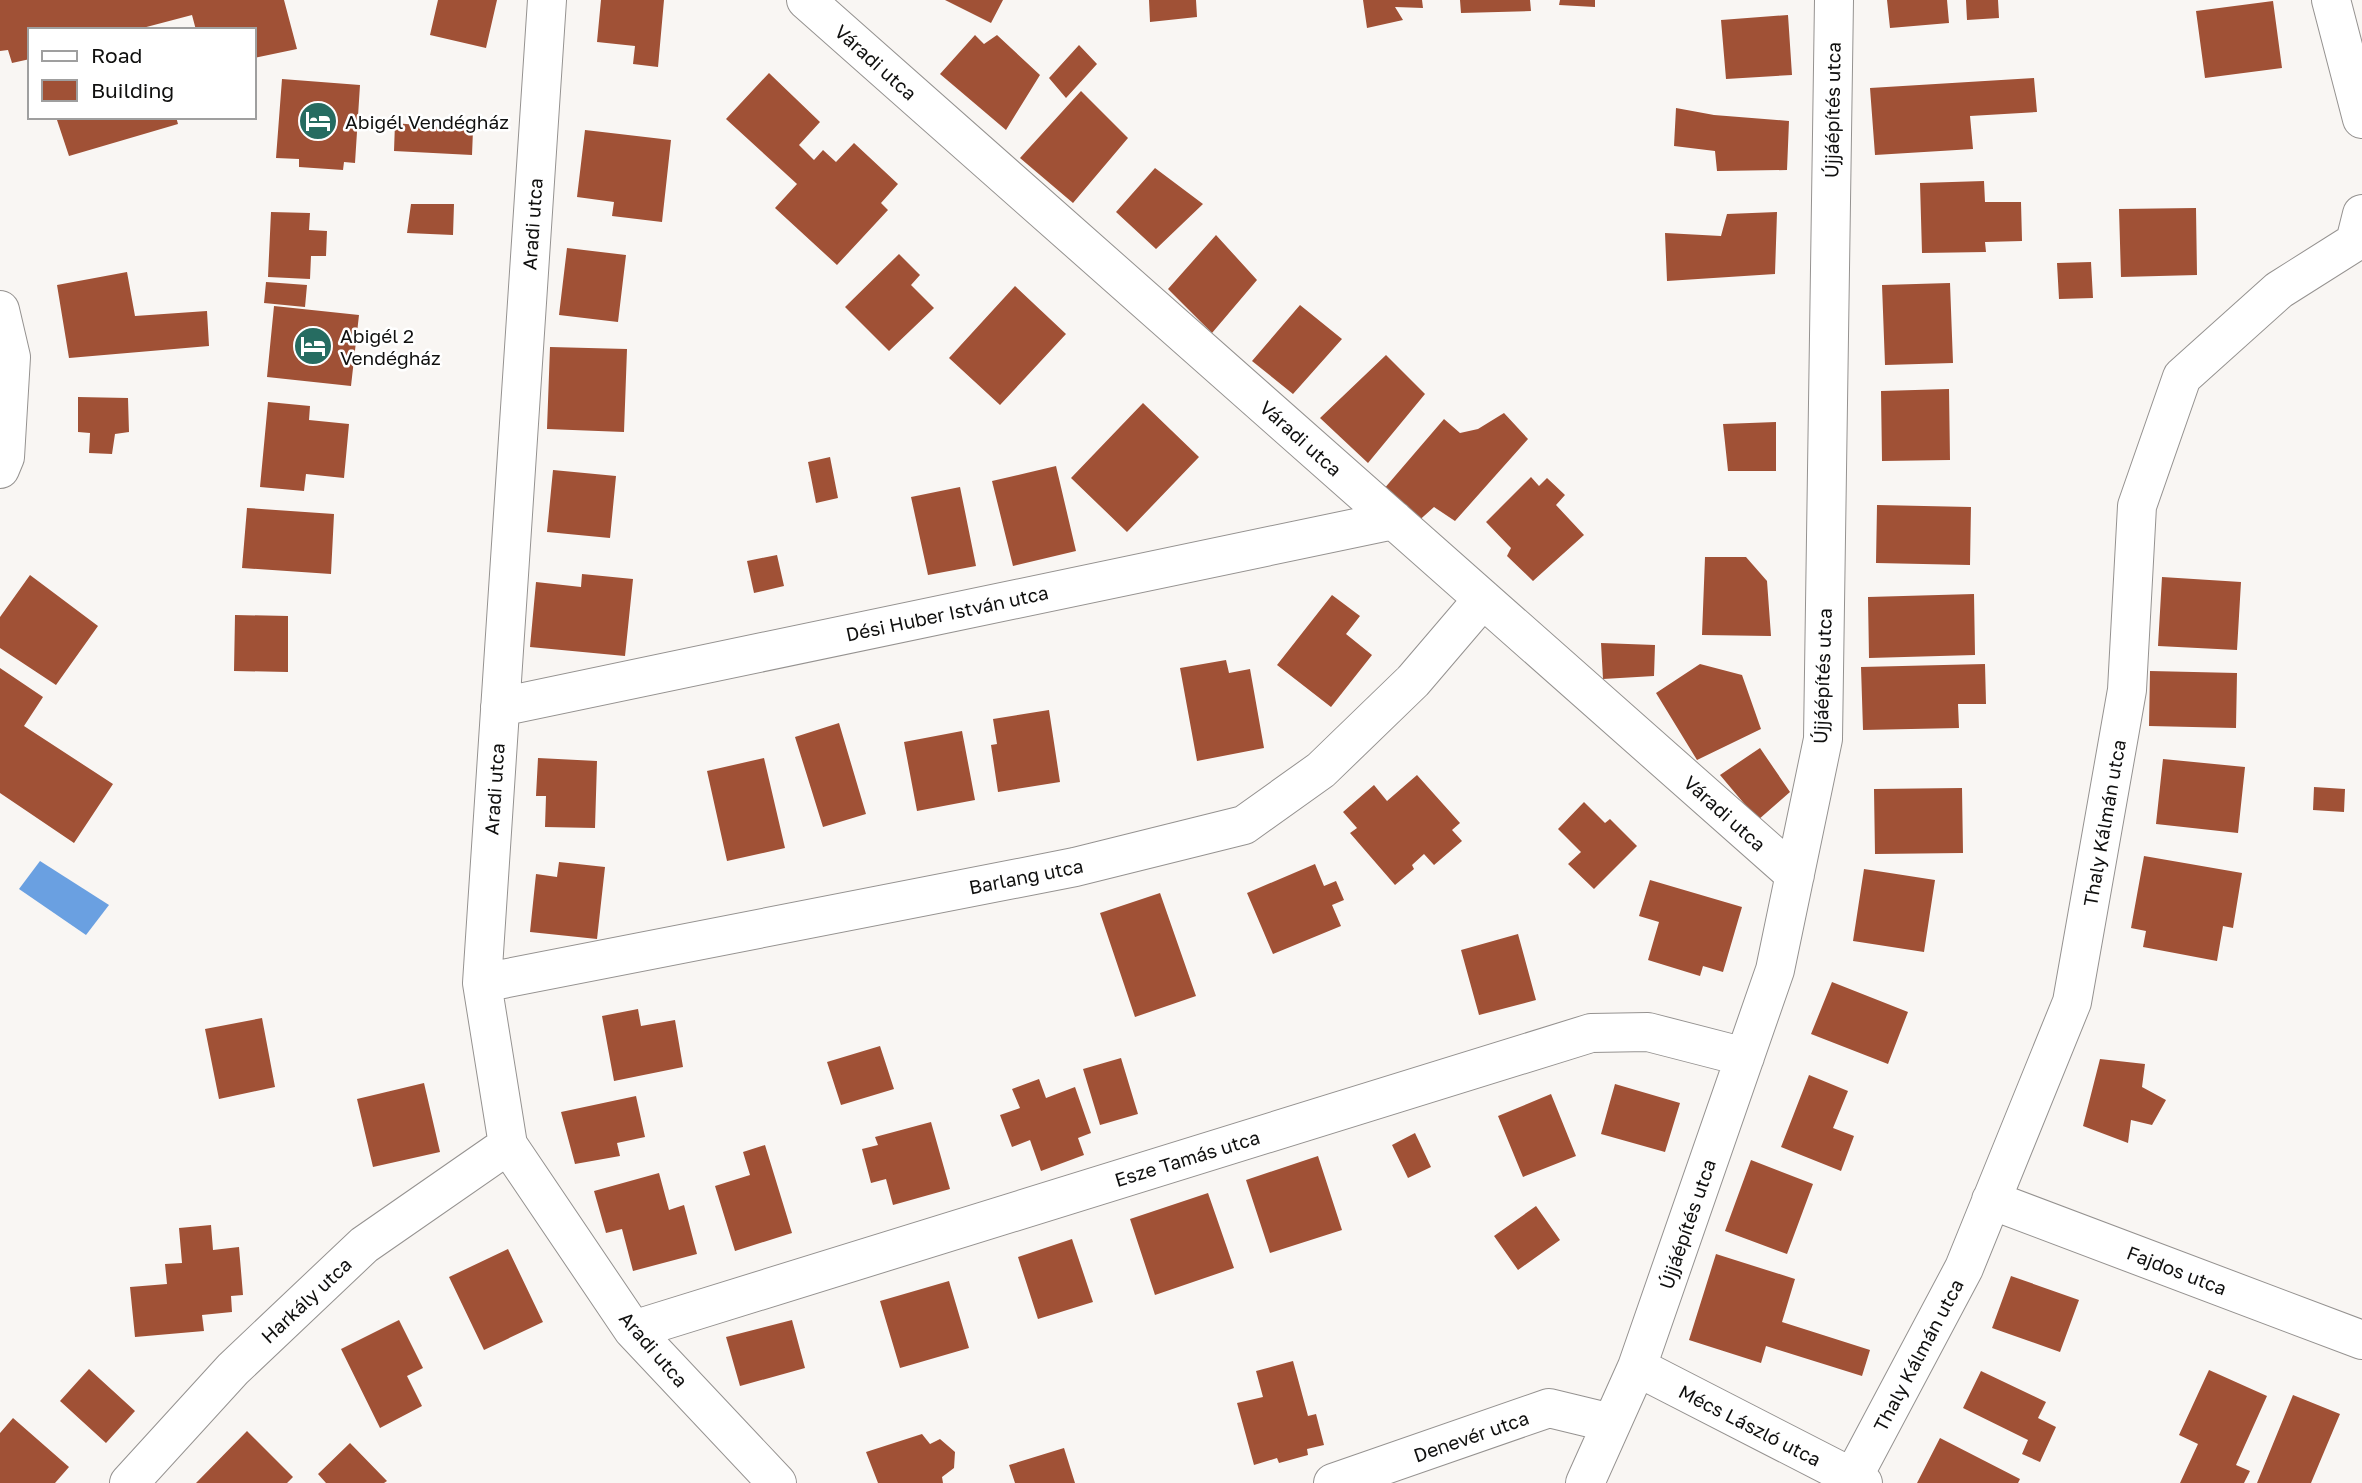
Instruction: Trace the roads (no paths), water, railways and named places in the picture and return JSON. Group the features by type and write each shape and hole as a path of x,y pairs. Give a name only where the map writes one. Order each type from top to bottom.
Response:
{"street":[{"name":"Aradi utca","path":"547,0 482,983 508,1145 634,1330 777,1483"},
{"name":"Váradi utca","path":"806,0 1795,875"},
{"name":"Újjáépítés utca","path":"1637,1367 1775,970 1823,739 1834,0"},
{"path":"2331,0 2362,119"},
{"name":"Thaly Kálmán utca","path":"1858,1480 1964,1269 2072,1002 2127,690 2137,506 2182,377 2279,290 2355,242 2362,214"},
{"path":"0,310 11,357 4,420 5,457 0,469"},
{"name":"Dési Huber István utca","path":"500,707 1394,520"},
{"name":"Barlang utca","path":"482,983 1075,867 1244,825 1321,770 1413,681 1483,599"},
{"name":"Esze Tamás utca","path":"634,1330 1591,1033 1648,1032 1745,1057"},
{"name":"Harkály utca","path":"129,1483 233,1369 364,1245 508,1145"},
{"name":"Fajdos utca","path":"1991,1200 2362,1340"},
{"path":"1585,1483 1637,1367"},
{"name":"Mécs László utca","path":"1637,1367 1858,1480"},
{"name":"Denevér utca","path":"1333,1483 1549,1409 1611,1423"}],"water":[{"path":"40,861 109,905 86,935 19,889"}],"place":[{"name":"Abigél Vendégház","path":"318,121"},
{"name":"Abigél 2 Vendégház","path":"313,346"}]}
